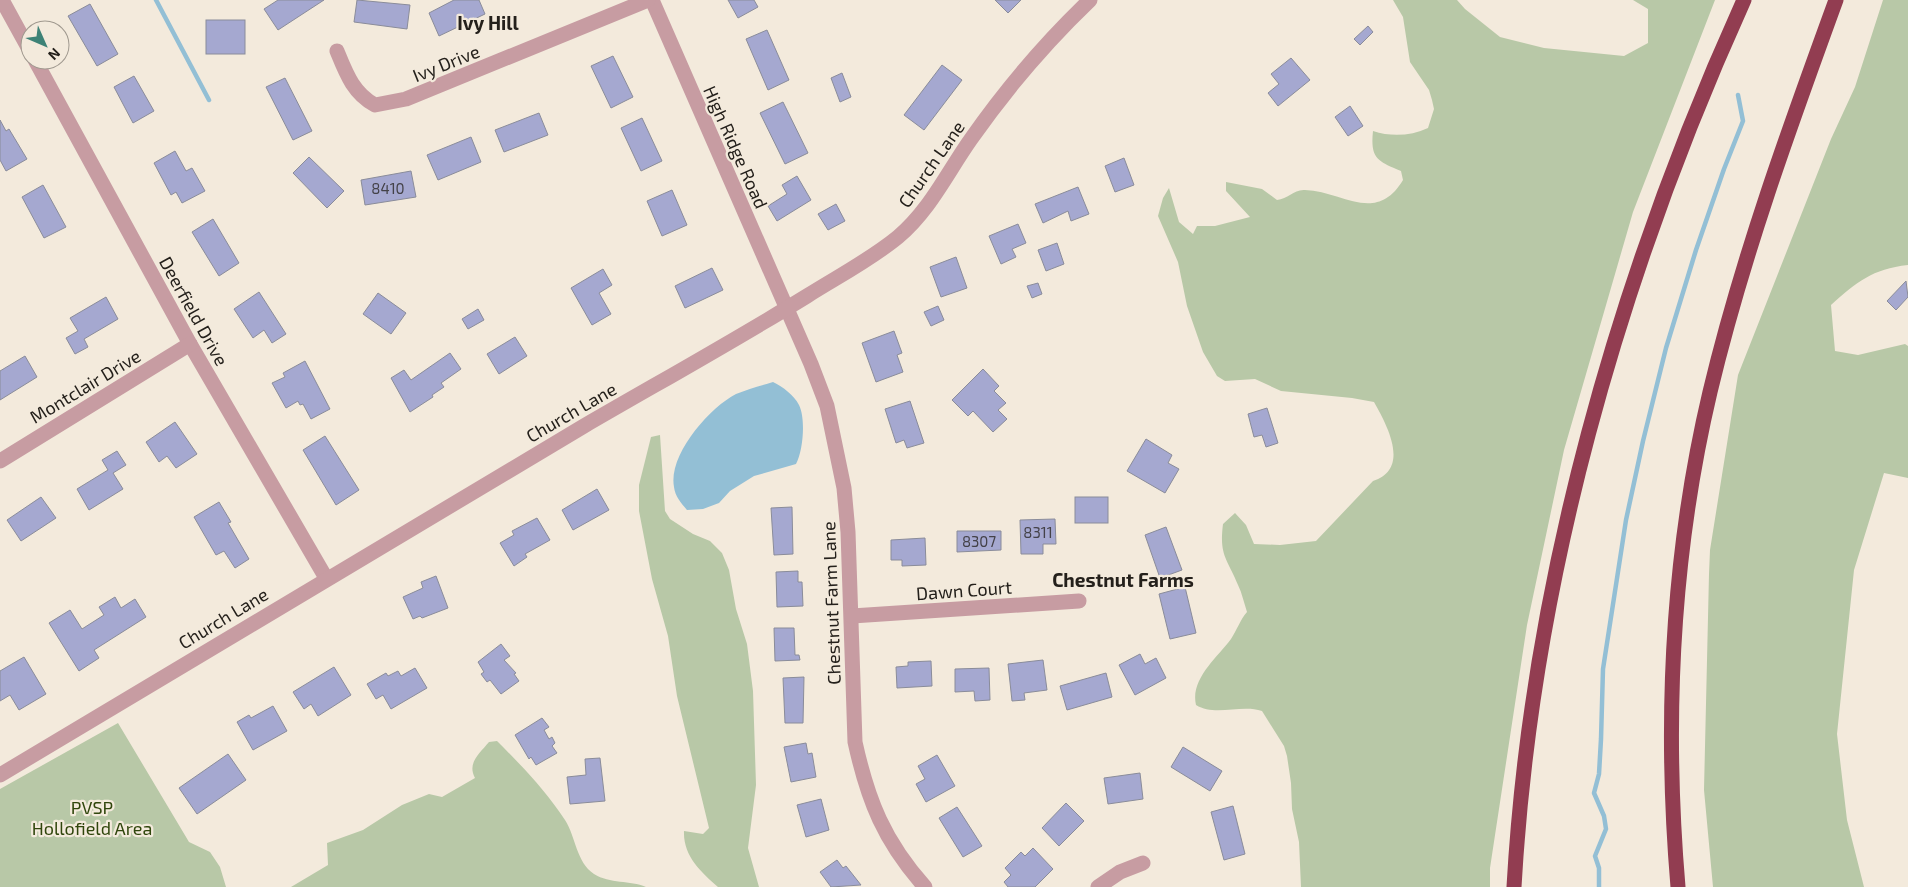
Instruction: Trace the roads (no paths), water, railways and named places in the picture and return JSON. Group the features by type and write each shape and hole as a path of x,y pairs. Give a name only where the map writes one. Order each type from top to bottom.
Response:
{"highway":[{"path":"1514,887 1522,777 1554,579 1610,356 1644,251 1684,143 1744,0"},
{"path":"1678,887 1672,785 1672,704 1676,607 1688,508 1710,393 1736,294 1769,186 1836,0"}],"street":[{"path":"2,0 20,32"},
{"name":"Ivy Drive","path":"336,51 355,89 375,105 388,104 406,100 648,0"},
{"name":"High Ridge Road","path":"652,0 786,309"},
{"name":"Church Lane","path":"0,775 326,578 786,309 867,259 897,238 919,217 933,199 964,149 1014,80 1055,34 1090,0"},
{"name":"Deerfield Drive","path":"40,70 190,344 326,578"},
{"name":"Chestnut Farm Lane","path":"786,309 824,398 837,448 846,505 852,616 855,742 862,775 874,810 891,844 925,887"},
{"name":"Montclair Drive","path":"0,461 190,344"},
{"name":"Dawn Court","path":"852,616 1078,602"},
{"path":"1098,887 1120,872 1143,863"}],"water":[{"path":"773,382 797,401 801,411 803,435 796,464 754,476 730,491 719,503 703,509 687,510 674,487 677,461 684,447 703,421 725,401 741,392"}],"waterway":[{"path":"156,0 209,100"},
{"path":"1599,887 1599,868 1595,856 1606,829 1604,816 1594,793 1599,774 1603,669 1626,520 1666,348 1696,250 1743,121 1738,95"}],"district":[{"name":"Ivy Hill","path":"488,22"},
{"name":"Chestnut Farms","path":"1123,579"}],"park label":[{"name":"PVSP Hollofield Area","path":"92,818"}]}
